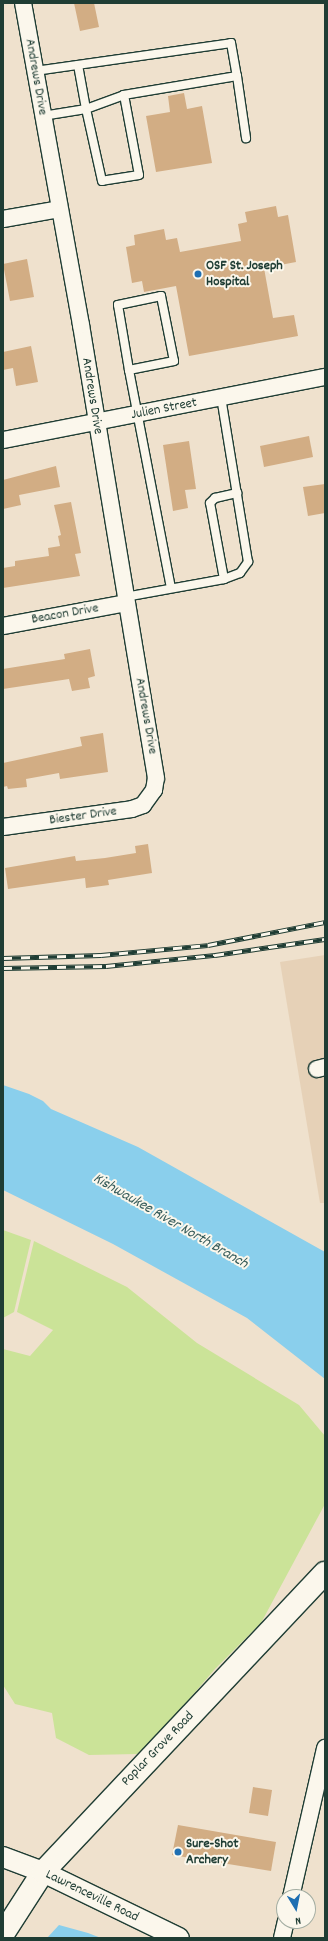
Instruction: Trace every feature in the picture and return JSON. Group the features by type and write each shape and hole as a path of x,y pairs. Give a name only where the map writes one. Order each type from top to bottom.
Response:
{"main road":[{"name":"Poplar Grove Road","path":"3,1934 43,1872 325,1573"}],"street":[{"name":"Andrews Drive","path":"23,3 150,733 156,778 154,790"},
{"path":"3,219 59,209"},
{"name":"Julien Street","path":"3,440 325,377"},
{"name":"Beacon Drive","path":"3,626 126,600"},
{"name":"Biester Drive","path":"3,828 132,809 143,805 154,790"},
{"path":"293,1889 325,1748"},
{"name":"Lawrenceville Road","path":"3,1857 43,1872 179,1938"}],"lane":[{"path":"35,71 231,43 246,138"},
{"path":"78,65 102,182 139,176 124,95"},
{"path":"43,116 86,109 124,95 237,76"},
{"path":"129,370 174,362 161,296 118,305 129,370 171,588"},
{"path":"126,600 171,588 224,579 240,573 248,562 221,397"},
{"path":"224,579 210,503 215,498 237,493"}],"shaded area":[{"path":"325,955 325,1203 320,1203 280,962"}],"green space":[{"path":"3,1230 31,1240 14,1312 3,1318"},
{"path":"34,1241 127,1287 197,1343 299,1405 325,1436 325,1504 261,1623 215,1669 153,1741 137,1754 89,1755 56,1738 52,1713 15,1704 3,1685 3,1349 30,1356 53,1330 17,1312"}],"water":[{"name":"Kishwaukee River North Branch","path":"3,1085 29,1094 43,1101 51,1109 138,1147 325,1252 325,1379 247,1318 113,1244 3,1190"},
{"path":"59,1925 88,1933 101,1938 47,1938"}],"building":[{"path":"74,3 94,3 99,27 80,31"},
{"path":"184,93 187,109 202,106 212,163 156,172 146,116 170,112 168,96"},
{"name":"OSF St. Joseph Hospital","path":"276,206 278,217 288,215 296,262 264,268 273,318 294,315 298,336 189,356 176,286 144,292 142,281 132,283 126,247 135,245 134,235 164,229 166,240 177,238 180,252 241,241 238,224 247,222 245,212"},
{"path":"27,259 34,297 10,301 3,264"},
{"path":"31,346 38,382 16,386 13,368 3,370 3,352"},
{"path":"309,436 313,457 264,467 260,446"},
{"path":"189,441 196,489 185,490 188,508 173,511 163,445"},
{"path":"56,466 60,487 19,495 21,505 3,509 3,480"},
{"path":"325,484 325,513 308,516 303,487"},
{"path":"71,502 81,553 75,554 80,576 3,588 3,568 15,566 15,561 49,556 48,548 60,546 58,536 61,535 54,505"},
{"path":"90,649 95,676 88,678 90,688 72,691 69,679 3,689 3,669 65,659 64,654"},
{"path":"103,733 108,772 60,779 59,773 26,779 27,787 8,789 7,786 3,787 3,763 82,746 80,737"},
{"path":"148,844 152,873 108,880 109,885 86,888 85,878 8,889 5,868 75,856 76,861 136,853 135,846"},
{"path":"253,1787 272,1790 268,1816 249,1813"},
{"path":"178,1825 276,1842 271,1871 172,1855"}],"railway":[{"path":"3,958 101,955 208,945 325,922"},
{"path":"3,968 106,966 215,955 325,939"}],"place":[{"name":"OSF St. Joseph Hospital","path":"198,274"},
{"name":"Sure-Shot Archery","path":"178,1852"}]}
